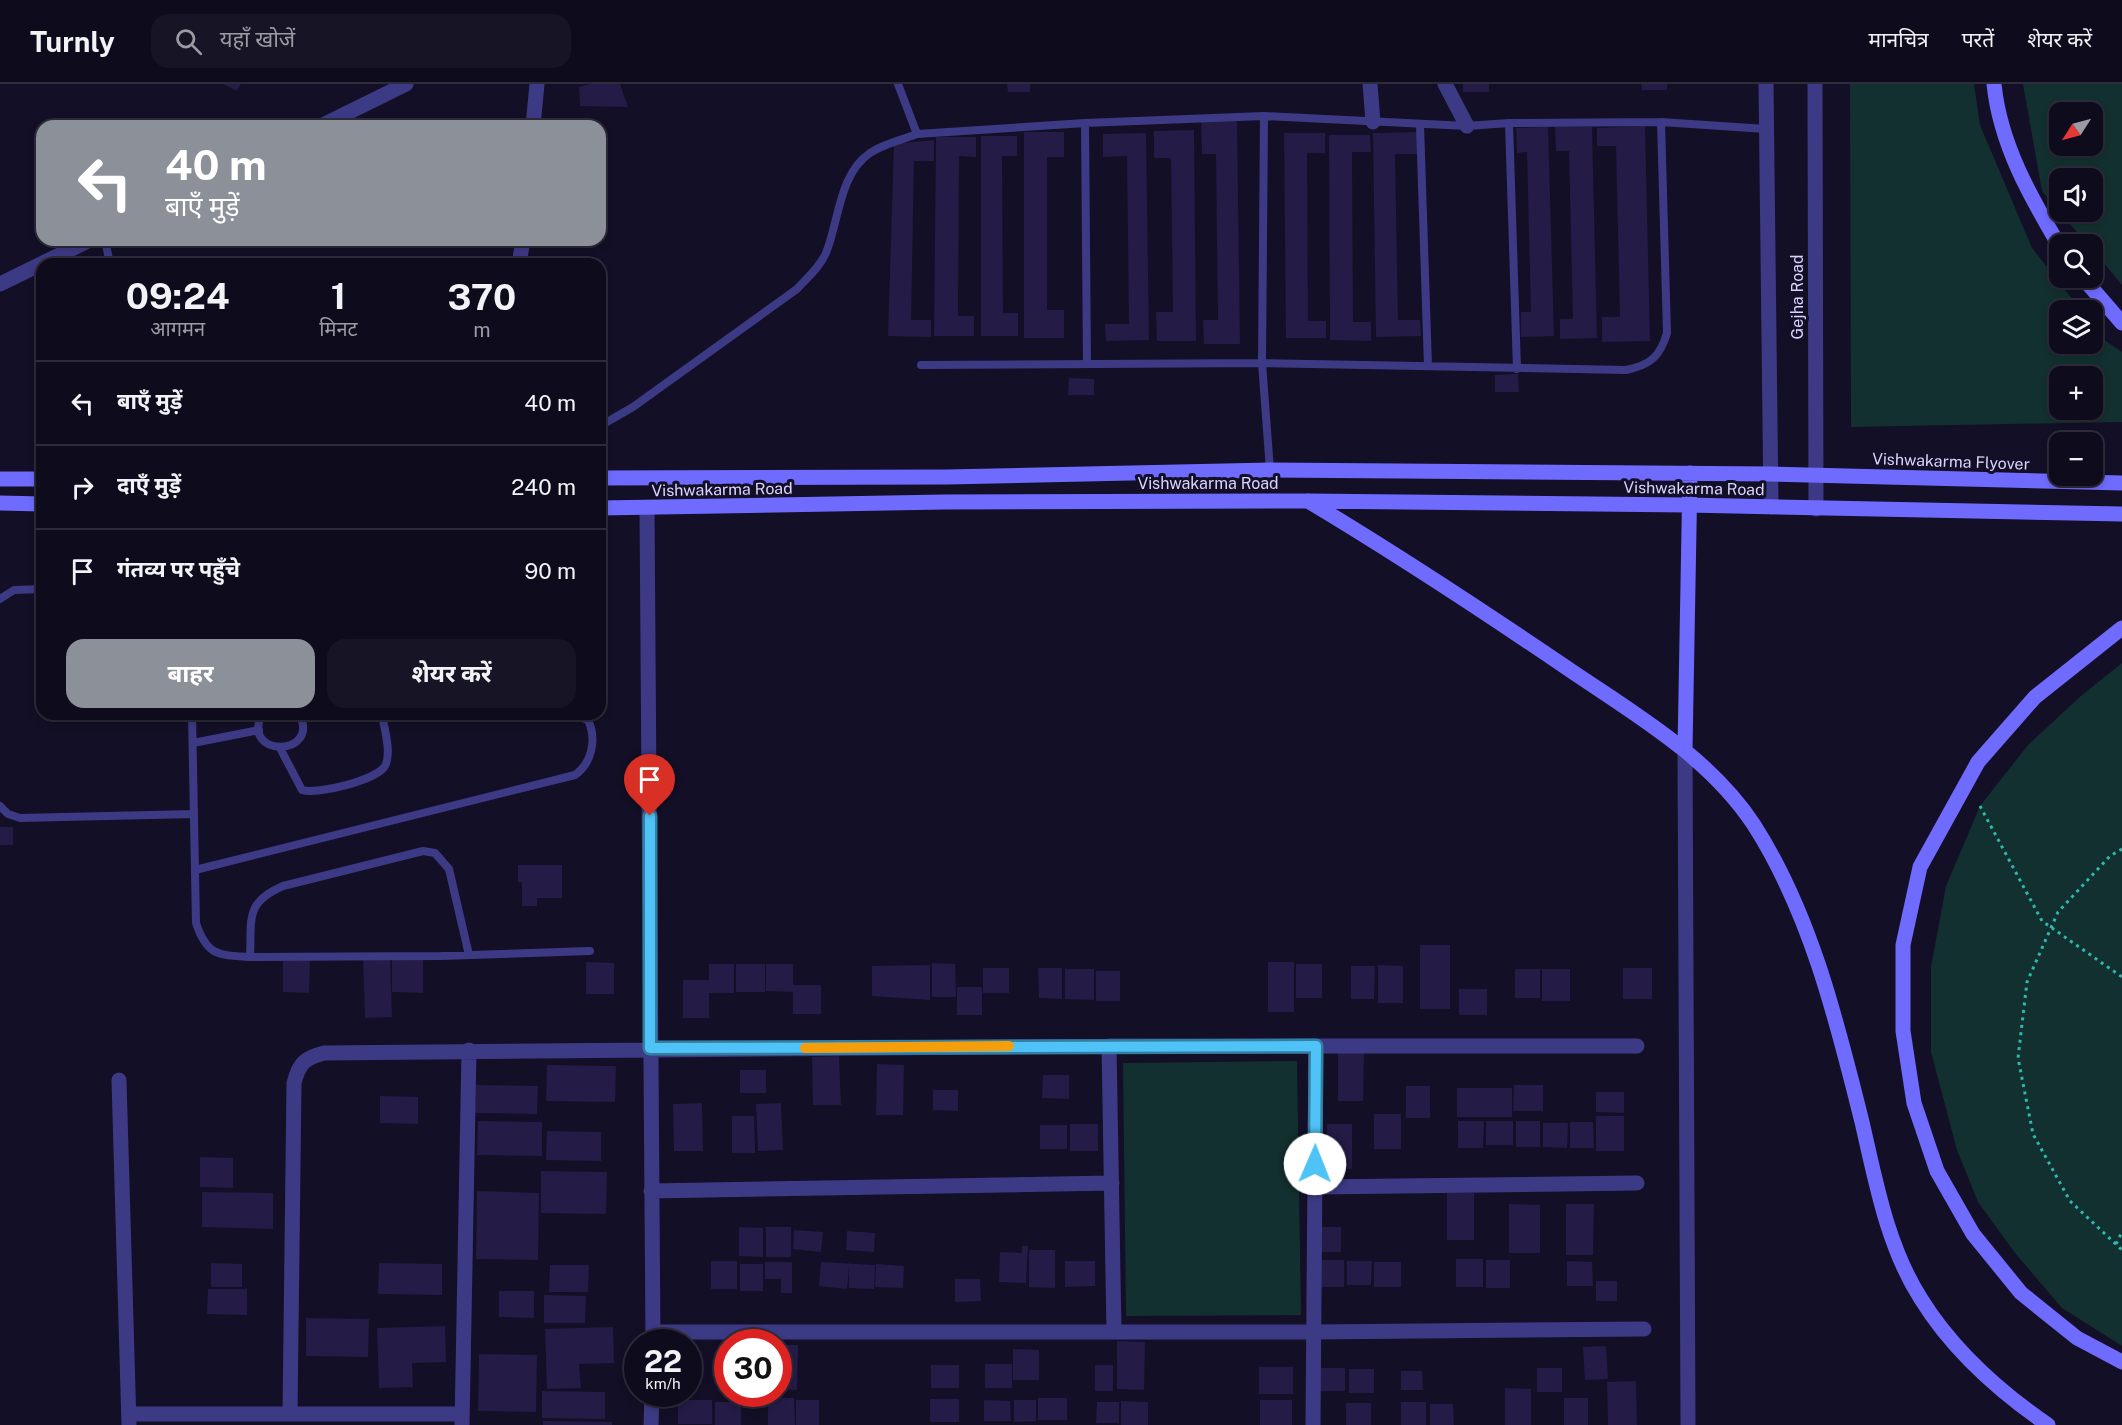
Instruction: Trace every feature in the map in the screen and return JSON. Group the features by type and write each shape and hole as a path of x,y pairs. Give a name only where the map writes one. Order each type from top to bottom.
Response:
{"main road":[{"path":"1994,84 2019,176 2052,234"},
{"path":"2091,288 2109,312 2122,323"},
{"name":"Vishwakarma Road","path":"606,473 947,477 1270,470 1816,475"},
{"path":"1685,750 1690,473"},
{"name":"Vishwakarma Flyover","path":"1816,475 2122,483"},
{"path":"806,505 808,477"},
{"path":"0,479 36,479"},
{"name":"Vishwakarma Road","path":"606,508 1307,501 1688,504 1816,509"},
{"path":"1307,501 1374,540 1685,750 1743,811 1754,826 1781,877 1807,936 1842,1040 1884,1214 1921,1299 1973,1362 2017,1403 2048,1425"},
{"path":"0,503 36,504"},
{"path":"1816,509 2122,514"},
{"path":"2122,628 2035,697 1978,762 1920,867 1903,945 1903,1020 1918,1115 1937,1171 1973,1234 2021,1293 2077,1338 2122,1362"}],"street":[{"path":"333,120 406,84"},
{"path":"534,120 537,84"},
{"path":"1370,84 1373,122"},
{"path":"1445,84 1467,126"},
{"name":"Gejha Road","path":"1766,84 1771,507"},
{"name":"Gejha Road","path":"1815,84 1816,509"},
{"path":"53,258 78,246"},
{"path":"0,284 36,266"},
{"path":"647,508 653,1329"},
{"path":"1685,750 1688,1425"},
{"path":"1110,1046 1114,1332"},
{"path":"1313,1425 1316,1046"},
{"path":"290,1414 294,1083 298,1068 306,1058 324,1053 650,1048 1637,1046"},
{"path":"119,1080 129,1419 290,1414 462,1419 469,1050"},
{"path":"651,1191 1112,1183"},
{"path":"1315,1187 1637,1183"},
{"path":"702,1336 1644,1329"},
{"path":"651,1425 652,1407"}],"lane":[{"path":"898,84 917,134"},
{"path":"606,422 642,400 797,289 814,271 825,254 845,187 861,161 880,147 917,134 1085,123 1264,116 1420,125 1661,122 1766,129"},
{"path":"1264,116 1262,363 1270,470"},
{"path":"921,364 1262,363 1517,369 1626,369 1643,366 1656,358 1663,348 1667,333 1661,122"},
{"path":"1085,123 1087,364"},
{"path":"1509,123 1517,369"},
{"path":"1420,125 1428,366"},
{"path":"0,599 14,590 36,589"},
{"path":"192,720 196,923 202,940 212,951 223,955 250,957 469,955 590,951"},
{"path":"261,720 259,730 266,743 280,748 293,744 298,739 302,732 300,720"},
{"path":"280,748 302,790 317,792 368,778 381,772 387,763 383,720"},
{"path":"195,870 575,776 589,760 592,728 588,720"},
{"path":"193,744 259,730"},
{"path":"0,806 8,814 20,818 194,814"},
{"path":"250,957 253,909 258,899 269,892 283,886 423,851 435,853 449,869 469,955"}],"path":[{"path":"1980,806 2042,921 2122,977"},
{"path":"2122,849 2110,856 2058,912 2027,982 2018,1058 2033,1134 2070,1201 2122,1250"},
{"path":"2116,1244 2122,1232"}],"green space":[{"path":"1850,84 1974,84 1980,125 2032,248 2049,270 2049,288 2064,288 2073,300 2049,300 2049,354 2103,354 2103,339 2122,352 2122,422 1851,427"},
{"path":"2023,84 2122,84 2122,285 2103,262 2103,234 2079,234 2068,222 2103,222 2103,168 2049,168 2049,199 2042,191"},
{"path":"2122,663 2122,1346 2062,1308 2015,1253 1978,1202 1957,1150 1931,1052 1931,967 1946,886 1980,806 2028,745 2082,695"},
{"path":"1297,1061 1301,1315 1126,1316 1123,1063"}],"building":[{"path":"223,84 241,84 237,91"},
{"path":"590,84 620,84 628,107 580,106 579,87"},
{"path":"1007,84 1030,84 1030,92 1008,92"},
{"path":"1463,84 1489,84 1489,92 1463,92"},
{"path":"1641,84 1667,84 1667,90 1642,90"},
{"path":"1201,121 1237,121 1240,344 1204,344 1203,320 1218,320 1216,154 1202,154"},
{"path":"1645,126 1650,341 1602,342 1602,317 1620,317 1616,146 1597,146 1597,128"},
{"path":"1548,127 1554,336 1521,337 1521,312 1531,312 1527,152 1517,153 1516,128"},
{"path":"1555,127 1592,127 1597,338 1560,339 1560,319 1573,319 1569,151 1556,151"},
{"path":"1194,130 1196,341 1157,341 1156,312 1173,312 1171,158 1154,158 1154,131"},
{"path":"1024,132 1064,132 1064,157 1047,157 1047,310 1064,310 1064,338 1024,338"},
{"path":"1417,132 1418,154 1395,154 1398,320 1420,320 1421,336 1376,337 1373,133"},
{"path":"1146,133 1149,340 1106,341 1105,324 1129,324 1127,156 1103,157 1103,134"},
{"path":"1284,133 1325,133 1325,153 1307,153 1308,321 1326,321 1326,338 1286,338"},
{"path":"1329,135 1370,135 1371,152 1352,152 1353,322 1371,322 1371,341 1330,340"},
{"path":"981,136 1017,136 1017,156 1002,156 1003,313 1018,313 1018,336 981,336"},
{"path":"936,137 976,137 976,157 959,156 958,316 974,316 974,336 934,336"},
{"path":"934,140 934,161 914,161 911,320 931,320 931,337 888,336 894,144"},
{"path":"1518,374 1519,392 1495,392 1495,375"},
{"path":"1069,378 1094,379 1094,395 1068,395"},
{"path":"0,827 13,827 13,845 0,845"},
{"path":"518,865 562,865 562,898 537,898 537,906 522,906 522,882 518,882"},
{"path":"1420,945 1450,945 1450,1009 1420,1009"},
{"path":"390,957 392,1017 365,1018 363,958"},
{"path":"392,958 423,958 423,993 392,992"},
{"path":"283,960 310,960 309,993 283,992"},
{"path":"586,962 614,963 614,994 586,994"},
{"path":"1268,962 1294,962 1294,1012 1268,1012"},
{"path":"932,963 955,964 956,997 932,997"},
{"path":"709,964 734,964 734,993 709,993 709,1018 683,1018 683,980 709,980"},
{"path":"736,964 765,964 765,992 736,992"},
{"path":"766,964 793,964 793,985 821,985 821,1014 793,1014 793,992 766,991"},
{"path":"1296,964 1322,964 1322,998 1296,998"},
{"path":"930,965 930,1000 872,996 872,966"},
{"path":"1378,965 1403,966 1403,1003 1378,1003"},
{"path":"1351,966 1375,966 1374,999 1351,999"},
{"path":"983,968 1009,968 1009,993 983,993"},
{"path":"1038,968 1062,968 1062,999 1039,998"},
{"path":"1623,968 1652,968 1652,999 1623,999"},
{"path":"1065,969 1094,969 1094,1000 1065,999"},
{"path":"1515,969 1540,969 1540,998 1515,998"},
{"path":"1542,969 1570,969 1570,1001 1542,1001"},
{"path":"1096,971 1120,971 1120,1001 1096,1001"},
{"path":"957,987 982,987 982,1015 957,1015"},
{"path":"1459,989 1487,989 1487,1015 1459,1015"},
{"path":"1338,1053 1364,1053 1363,1101 1338,1101"},
{"path":"839,1056 841,1105 813,1105 812,1057"},
{"path":"877,1064 904,1065 903,1115 876,1115"},
{"path":"547,1065 616,1066 615,1102 546,1101"},
{"path":"740,1070 766,1070 766,1093 740,1093"},
{"path":"1043,1075 1069,1075 1069,1099 1042,1098"},
{"path":"476,1085 538,1086 537,1114 475,1113"},
{"path":"1514,1085 1543,1085 1543,1111 1513,1111"},
{"path":"1406,1086 1430,1086 1430,1118 1406,1118"},
{"path":"1457,1088 1512,1088 1512,1117 1457,1117"},
{"path":"933,1090 958,1090 958,1111 933,1110"},
{"path":"1596,1092 1624,1092 1624,1113 1596,1112"},
{"path":"380,1096 418,1097 418,1124 380,1123"},
{"path":"702,1103 703,1151 674,1151 673,1104"},
{"path":"781,1103 783,1150 758,1151 756,1104"},
{"path":"1374,1114 1401,1114 1401,1149 1374,1149"},
{"path":"732,1116 754,1116 755,1153 732,1153"},
{"path":"1596,1116 1624,1116 1624,1151 1596,1151"},
{"path":"478,1121 542,1122 542,1156 477,1155"},
{"path":"1458,1121 1484,1121 1483,1148 1458,1148"},
{"path":"1486,1121 1513,1121 1513,1145 1486,1145"},
{"path":"1516,1121 1540,1121 1540,1147 1516,1147"},
{"path":"1570,1122 1593,1122 1594,1148 1570,1148"},
{"path":"1543,1123 1568,1123 1567,1148 1543,1147"},
{"path":"1070,1124 1098,1124 1098,1151 1070,1151"},
{"path":"1327,1124 1352,1124 1352,1169 1327,1170"},
{"path":"1040,1125 1067,1125 1067,1149 1040,1149"},
{"path":"547,1131 601,1132 601,1161 546,1160"},
{"path":"200,1157 233,1158 233,1188 200,1187"},
{"path":"541,1171 607,1172 606,1214 541,1213"},
{"path":"477,1191 539,1193 538,1260 476,1259"},
{"path":"202,1192 273,1193 273,1229 202,1227"},
{"path":"1447,1193 1474,1193 1474,1240 1447,1240"},
{"path":"1509,1204 1540,1205 1540,1253 1509,1253"},
{"path":"1566,1204 1594,1204 1593,1255 1566,1255"},
{"path":"739,1227 763,1228 763,1257 739,1256"},
{"path":"766,1227 791,1227 791,1257 766,1257"},
{"path":"1317,1227 1341,1227 1341,1252 1316,1252"},
{"path":"794,1230 823,1232 821,1252 793,1249"},
{"path":"847,1231 875,1233 874,1252 846,1250"},
{"path":"1022,1246 1028,1246 1026,1283 999,1282 1000,1252 1022,1253"},
{"path":"1029,1250 1055,1250 1055,1288 1029,1287"},
{"path":"1456,1259 1483,1259 1483,1287 1456,1287"},
{"path":"1319,1260 1344,1260 1344,1287 1319,1287"},
{"path":"1486,1260 1510,1260 1510,1288 1486,1288"},
{"path":"711,1261 737,1261 737,1289 711,1289"},
{"path":"1065,1261 1095,1261 1095,1286 1065,1287"},
{"path":"1347,1261 1372,1261 1371,1285 1347,1285"},
{"path":"1567,1261 1592,1262 1593,1286 1567,1286"},
{"path":"765,1262 792,1262 792,1293 781,1293 781,1279 765,1279"},
{"path":"821,1262 875,1265 874,1289 849,1288 849,1267 847,1289 819,1286"},
{"path":"1374,1262 1401,1262 1401,1287 1374,1287"},
{"path":"211,1263 242,1264 242,1287 211,1287"},
{"path":"379,1263 442,1264 442,1295 378,1294"},
{"path":"740,1264 763,1264 763,1291 740,1291"},
{"path":"876,1264 904,1266 903,1288 875,1287"},
{"path":"550,1265 589,1265 588,1292 549,1292"},
{"path":"955,1279 980,1279 981,1301 955,1302"},
{"path":"1596,1281 1617,1281 1617,1301 1596,1301"},
{"path":"208,1289 247,1289 247,1315 207,1314"},
{"path":"499,1291 534,1291 534,1318 499,1317"},
{"path":"544,1295 586,1296 585,1323 544,1323"},
{"path":"306,1318 369,1319 368,1357 306,1356"},
{"path":"445,1326 446,1362 412,1363 413,1387 379,1388 377,1328"},
{"path":"613,1327 614,1363 579,1364 581,1388 547,1389 545,1329"},
{"path":"1117,1341 1145,1342 1144,1390 1117,1389"},
{"path":"792,1345 798,1345 797,1390 792,1390"},
{"path":"1606,1346 1608,1379 1585,1380 1583,1347"},
{"path":"1013,1349 1039,1350 1039,1380 1013,1380"},
{"path":"479,1354 537,1355 536,1412 478,1411"},
{"path":"985,1364 1012,1364 1012,1388 985,1388"},
{"path":"931,1365 959,1365 959,1388 931,1388"},
{"path":"1095,1365 1113,1365 1113,1391 1095,1391"},
{"path":"1259,1367 1293,1367 1293,1394 1259,1394"},
{"path":"1319,1368 1345,1368 1345,1391 1319,1391"},
{"path":"1537,1368 1562,1368 1562,1392 1537,1392"},
{"path":"1349,1369 1374,1369 1374,1393 1349,1393"},
{"path":"1401,1371 1422,1371 1423,1390 1401,1390"},
{"path":"1636,1381 1637,1425 1608,1425 1607,1382"},
{"path":"1505,1388 1531,1389 1531,1425 1505,1425"},
{"path":"542,1391 605,1392 605,1419 542,1418"},
{"path":"792,1398 794,1398 795,1425 768,1425 768,1407 792,1407"},
{"path":"1038,1398 1067,1398 1067,1420 1038,1420"},
{"path":"1564,1398 1588,1398 1588,1425 1564,1425"},
{"path":"930,1399 959,1399 959,1422 930,1422"},
{"path":"702,1400 712,1400 712,1424 678,1424 678,1407 702,1407"},
{"path":"796,1400 819,1400 819,1425 796,1425"},
{"path":"984,1400 1010,1401 1011,1421 984,1421"},
{"path":"1014,1400 1036,1400 1036,1421 1014,1422"},
{"path":"1260,1400 1292,1400 1292,1425 1260,1425"},
{"path":"1121,1401 1148,1402 1148,1425 1121,1425"},
{"path":"1097,1402 1119,1402 1119,1423 1096,1423"},
{"path":"1401,1402 1426,1402 1426,1425 1401,1425"},
{"path":"1346,1403 1371,1403 1371,1425 1346,1425"},
{"path":"1430,1404 1453,1404 1454,1425 1430,1425"},
{"path":"715,1407 741,1407 741,1425 715,1425"},
{"path":"543,1421 612,1422 612,1425 543,1425"}],"slow traffic":[{"path":"805,1048 1009,1046"}],"route":[{"path":"650,816 650,1048 1316,1046 1315,1164"}]}
